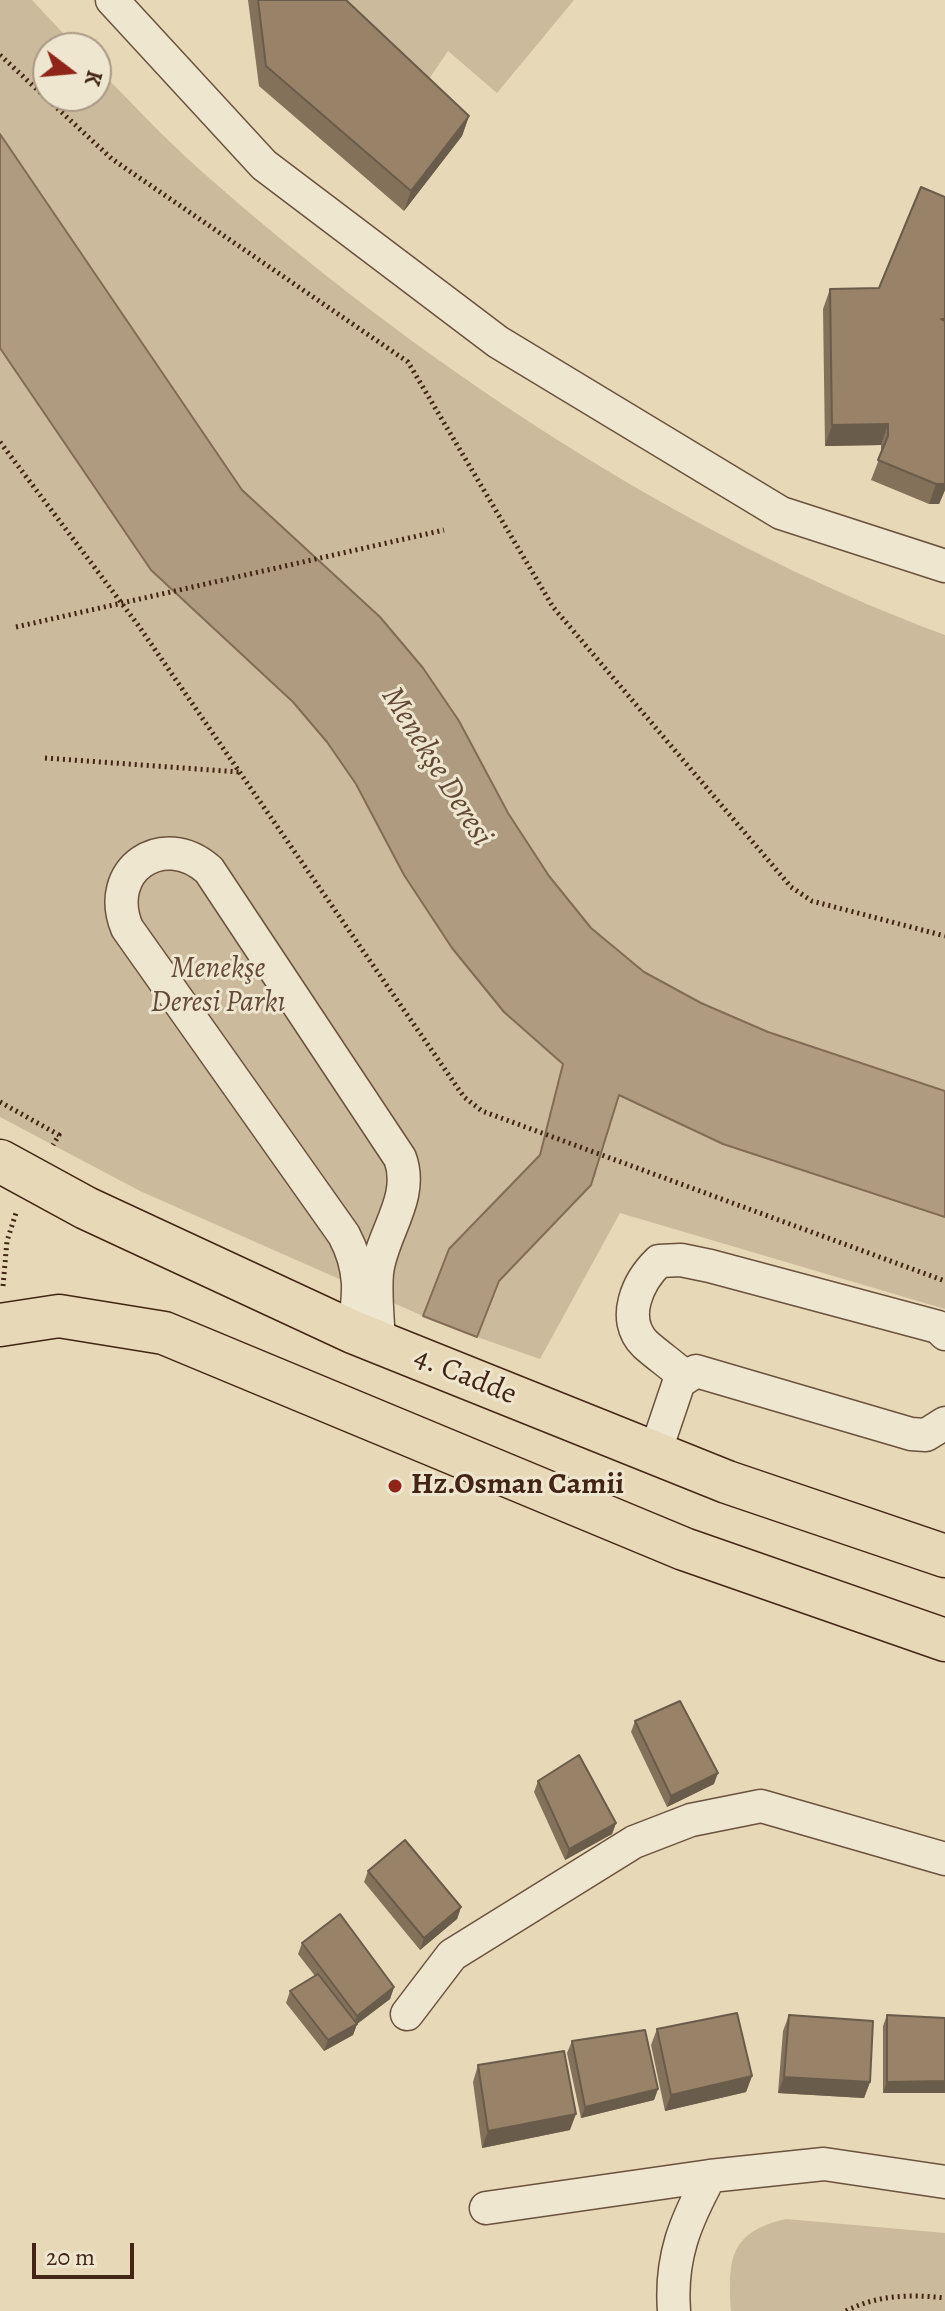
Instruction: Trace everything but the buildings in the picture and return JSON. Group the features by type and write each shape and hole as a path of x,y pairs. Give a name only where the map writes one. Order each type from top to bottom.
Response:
{"main road":[{"name":"4. Cadde","path":"0,1161 86,1208 366,1337 727,1482 945,1556"},
{"path":"2,1306 164,1333 684,1549 945,1640"}],"street":[{"path":"112,0 264,165 498,342 781,513 945,566"},
{"path":"164,853 182,854 209,870 400,1158 405,1173 400,1202 377,1271 366,1337 359,1303 357,1259 344,1235 127,928 121,910 126,880 149,857 164,853"},
{"path":"684,1376 643,1342 633,1316 644,1276 659,1261 681,1260 710,1266 938,1327 945,1334"},
{"path":"655,1453 684,1376 696,1371 911,1434 926,1435 945,1423"},
{"path":"407,2014 452,1955 634,1842 691,1820 761,1806 945,1859"},
{"path":"486,2208 710,2176 824,2164 945,2182"},
{"path":"674,2311 672,2275 688,2217 710,2176"}],"path":[{"path":"0,55 112,159 408,362 553,607 791,887 812,901 945,936"},
{"path":"0,442 138,625 464,1097 482,1111 945,1281"},
{"path":"16,627 444,530"},
{"path":"45,758 240,772"},
{"path":"0,1102 59,1135 53,1145"},
{"path":"2,1306 7,1241 18,1204"},
{"path":"846,2311 862,2303 908,2294 945,2298"}],"green space":[{"path":"0,0 32,0 62,32 32,32 32,112 112,112 112,83 186,157 281,239 458,374 551,436 647,494 745,547 844,594 945,635 945,1091 768,1032 701,1003 644,972 591,928 549,876 508,813 459,721 423,668 380,617 242,490 0,134"},
{"path":"318,0 574,0 497,93 448,51 429,79"},
{"name":"Menekşe Deresi Parkı","path":"0,348 151,570 293,702 327,742 356,784 404,875 452,948 504,1012 564,1064 540,1155 449,1249 423,1316 140,1191 0,1117"},
{"path":"619,1094 723,1144 945,1217 945,1309 620,1213 540,1359 477,1337 498,1281 591,1185"},
{"path":"786,2219 945,2233 945,2311 731,2311 730,2277 736,2251 753,2232"}],"water":[{"name":"Menekşe Deresi","path":"0,134 242,490 380,617 423,668 459,721 508,813 549,876 591,928 644,972 701,1003 768,1032 945,1091 945,1217 723,1144 619,1095 591,1185 499,1281 477,1337 423,1316 449,1249 540,1155 563,1064 504,1012 452,948 404,875 356,784 327,742 293,702 151,570 0,348"}],"place":[{"name":"Hz.Osman Camii","path":"395,1486"}]}
